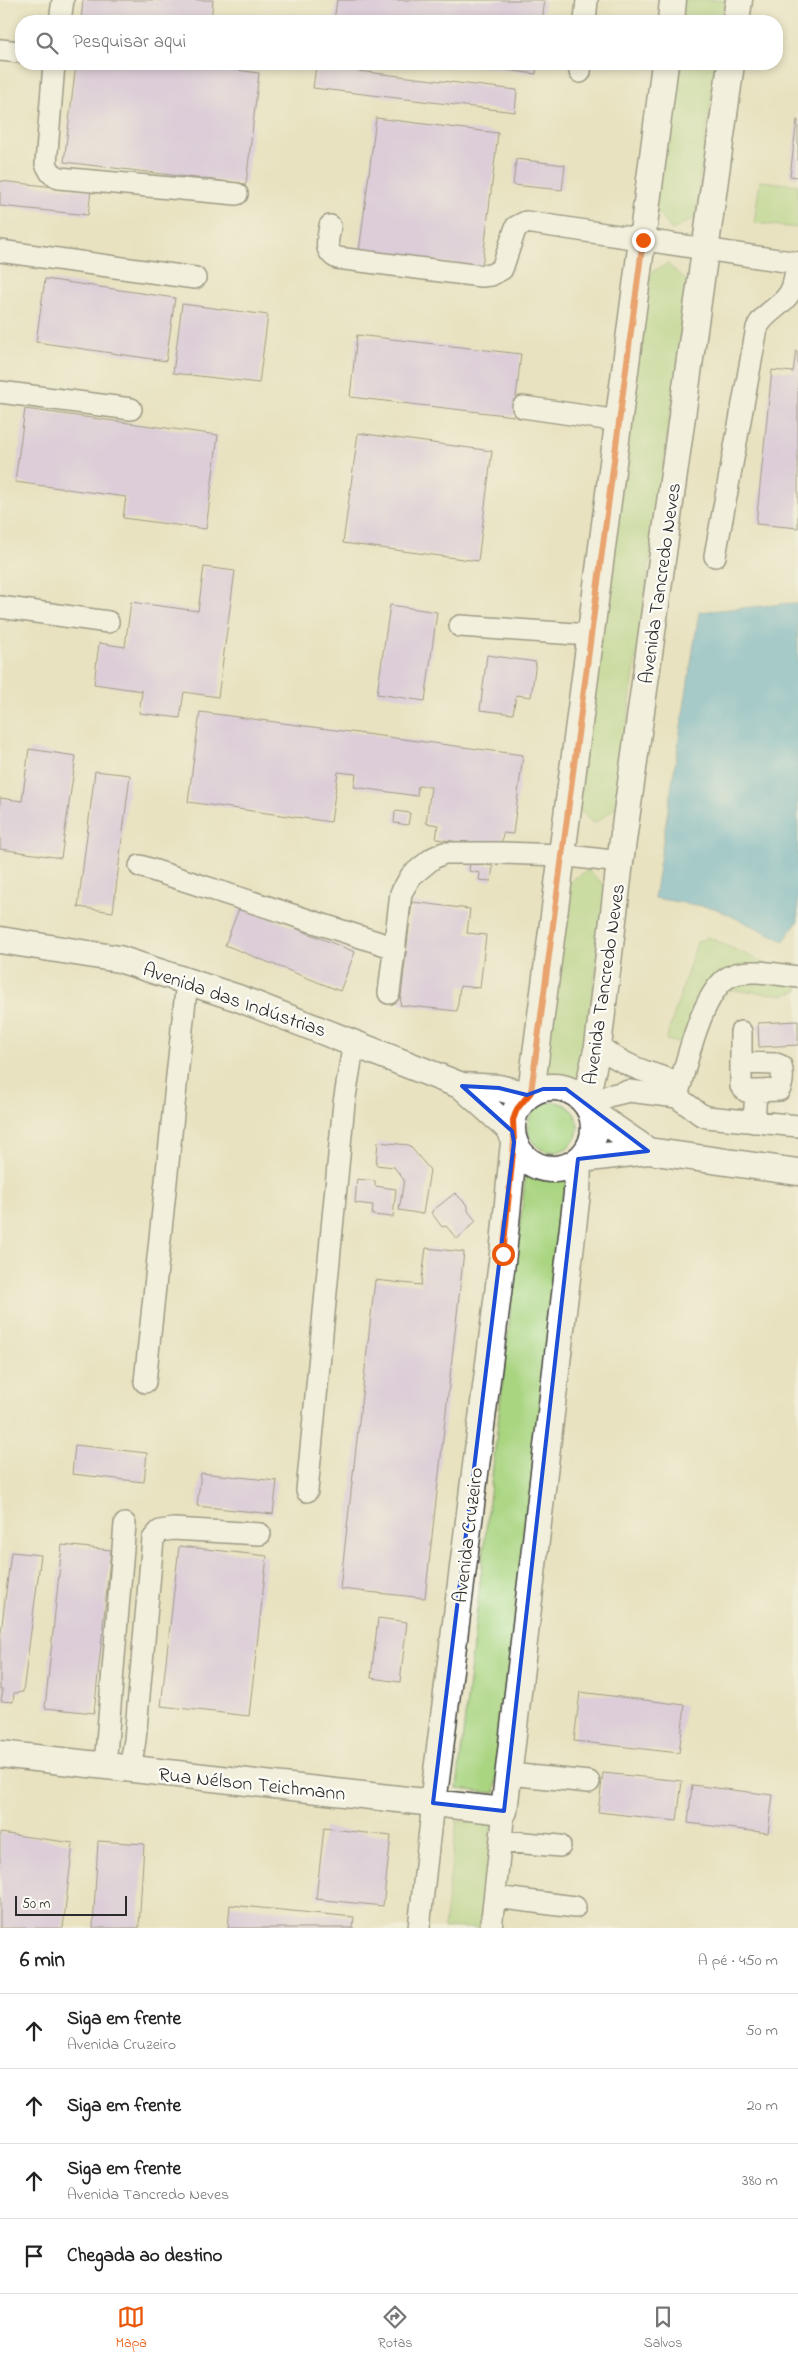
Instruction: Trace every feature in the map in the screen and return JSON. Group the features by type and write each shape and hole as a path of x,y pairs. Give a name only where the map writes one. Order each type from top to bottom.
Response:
{"main road":[{"path":"672,15 674,0"},
{"path":"737,15 739,0"},
{"path":"513,1136 517,1109 529,1094 664,70"},
{"name":"Avenida Tancredo Neves","path":"589,1108 620,862 730,70"},
{"name":"Avenida das Indústrias","path":"0,940 120,959 187,981 354,1042 462,1086"},
{"path":"462,1086 499,1088 529,1094 554,1087 566,1089 648,1151"},
{"path":"462,1086 513,1136 521,1154 531,1163 543,1168 556,1169 579,1160 648,1151 798,1172"},
{"path":"504,1811 577,1193 579,1160 589,1149 594,1137 595,1124 589,1108"},
{"name":"Avenida Cruzeiro","path":"433,1803 503,1254 513,1136"},
{"name":"Rua Nélson Teichmann","path":"0,1754 504,1811"}],"street":[{"path":"61,15 63,0"},
{"path":"586,15 587,0"},
{"path":"0,50 15,51"},
{"path":"54,70 46,164 51,173 59,178 237,194"},
{"path":"330,226 327,248 330,254 337,258 481,276 491,275 502,269 516,227 526,222 797,263 788,296 762,320 757,328 715,556"},
{"path":"0,251 195,278"},
{"path":"0,392 132,409"},
{"path":"523,407 619,421"},
{"path":"0,607 108,622"},
{"path":"460,626 590,635"},
{"path":"389,993 401,893 404,885 422,865 433,858 444,853 561,855 620,862"},
{"path":"140,866 395,948"},
{"path":"679,1090 694,1035 713,992 721,982 732,975 747,973 798,977"},
{"path":"145,1382 187,981"},
{"path":"741,1032 741,1063 741,1086 746,1091 779,1090 781,1086 781,1066 741,1063"},
{"path":"307,1492 344,1103 354,1042"},
{"path":"598,1046 619,1062 679,1090 700,1114 707,1117 798,1126"},
{"path":"589,1108 608,1096 619,1092 630,1090 679,1090"},
{"path":"754,1122 756,1092"},
{"path":"118,1767 125,1524"},
{"path":"118,1767 135,1740 153,1539 160,1531 173,1529 260,1534"},
{"path":"509,1774 589,1782"},
{"name":"Avenida Cruzeiro","path":"419,1928 433,1803"},
{"path":"491,1928 504,1811"},
{"path":"501,1841 560,1846"},
{"path":"495,1897 575,1907"}],"highlighted area":[{"path":"462,1086 499,1088 527,1095 543,1089 566,1089 648,1151 578,1159 504,1811 433,1803 514,1142 512,1131"}],"green space":[{"path":"681,0 725,0 723,15 680,15"},
{"path":"672,70 715,70 695,218 672,230 655,209"},
{"path":"760,181 798,185 798,228 754,223"},
{"path":"667,264 689,282 615,808 594,824 578,809 648,274"},
{"path":"588,870 607,888 581,1081 540,1076 565,885"},
{"path":"708,937 781,971 798,964 798,990 786,995 729,990 681,1043 666,1040 697,942"},
{"path":"548,1102 558,1102 571,1109 578,1122 578,1132 571,1145 558,1152 548,1152 539,1148 532,1141 528,1132 528,1122 532,1113 539,1106"},
{"path":"526,1172 572,1178 495,1793 457,1789"},
{"path":"457,1821 492,1824 480,1928 444,1928"}],"water":[{"path":"798,604 798,921 784,941 714,908 654,898 699,612"}],"building":[{"path":"83,0 213,0 212,15 82,15"},
{"path":"337,0 545,0 543,15 335,15"},
{"path":"75,70 236,70 259,73 246,184 64,162"},
{"path":"315,70 350,70 517,90 515,112 313,88"},
{"path":"506,70 536,70 536,74"},
{"path":"376,118 498,133 482,267 359,252"},
{"path":"798,120 798,177 790,176"},
{"path":"516,159 565,165 562,190 513,185"},
{"path":"0,181 91,191 88,215 0,206"},
{"path":"45,279 175,298 166,361 36,342"},
{"path":"182,304 268,315 259,383 173,373"},
{"path":"357,335 521,354 514,416 350,397"},
{"path":"796,351 798,352 798,528 756,524 772,370 793,372"},
{"path":"25,409 218,435 206,529 123,518 126,497 15,482"},
{"path":"358,433 492,451 478,561 343,543"},
{"path":"204,567 235,571 218,697 184,692 180,718 139,713 142,691 94,684 99,643 125,647 131,602 198,611"},
{"path":"390,605 437,612 425,701 377,694"},
{"path":"487,655 536,662 531,697 516,695 513,714 480,710"},
{"path":"200,712 523,755 513,834 503,833 501,847 436,839 438,825 426,823 431,787 418,786 417,796 354,787 356,774 338,772 331,822 188,802"},
{"path":"29,749 76,756 61,858 0,849 0,798 22,801"},
{"path":"95,771 130,775 113,912 78,907"},
{"path":"395,811 410,813 408,825 394,823"},
{"path":"470,863 493,866 491,881 479,880 480,873 469,871"},
{"path":"412,902 470,909 467,933 486,935 480,988 460,986 457,1011 400,1005"},
{"path":"240,906 355,952 340,991 225,945"},
{"path":"798,1021 798,1045 759,1047 758,1023"},
{"path":"378,1142 409,1145 430,1170 423,1214 399,1210 404,1180 394,1167 376,1165"},
{"path":"357,1179 375,1181 375,1186 396,1189 393,1217 372,1215 373,1205 355,1203"},
{"path":"455,1193 468,1206 468,1211 476,1221 457,1239 446,1226 442,1227 431,1212"},
{"path":"426,1248 464,1252 425,1598 340,1589 375,1280 421,1285"},
{"path":"75,1445 147,1453 144,1482 72,1474"},
{"path":"201,1473 277,1481 273,1514 197,1506"},
{"path":"62,1545 111,1550 94,1713 45,1708"},
{"path":"179,1546 267,1556 249,1716 161,1706"},
{"path":"11,1552 41,1555 23,1692 14,1693 13,1702 1,1701 3,1690 0,1690 0,1640"},
{"path":"378,1618 407,1622 400,1682 371,1678"},
{"path":"580,1692 685,1705 679,1753 574,1741"},
{"path":"603,1773 682,1781 677,1821 598,1812"},
{"path":"692,1785 773,1795 768,1833 688,1823"},
{"path":"324,1828 391,1836 383,1906 316,1899"},
{"path":"0,1833 73,1843 63,1928 0,1928"},
{"path":"98,1841 144,1844 139,1928 93,1928"},
{"path":"230,1905 354,1917 353,1928 228,1928"}],"route":[{"path":"503,1254 514,1142 513,1120 517,1109 531,1092 643,240"}]}
